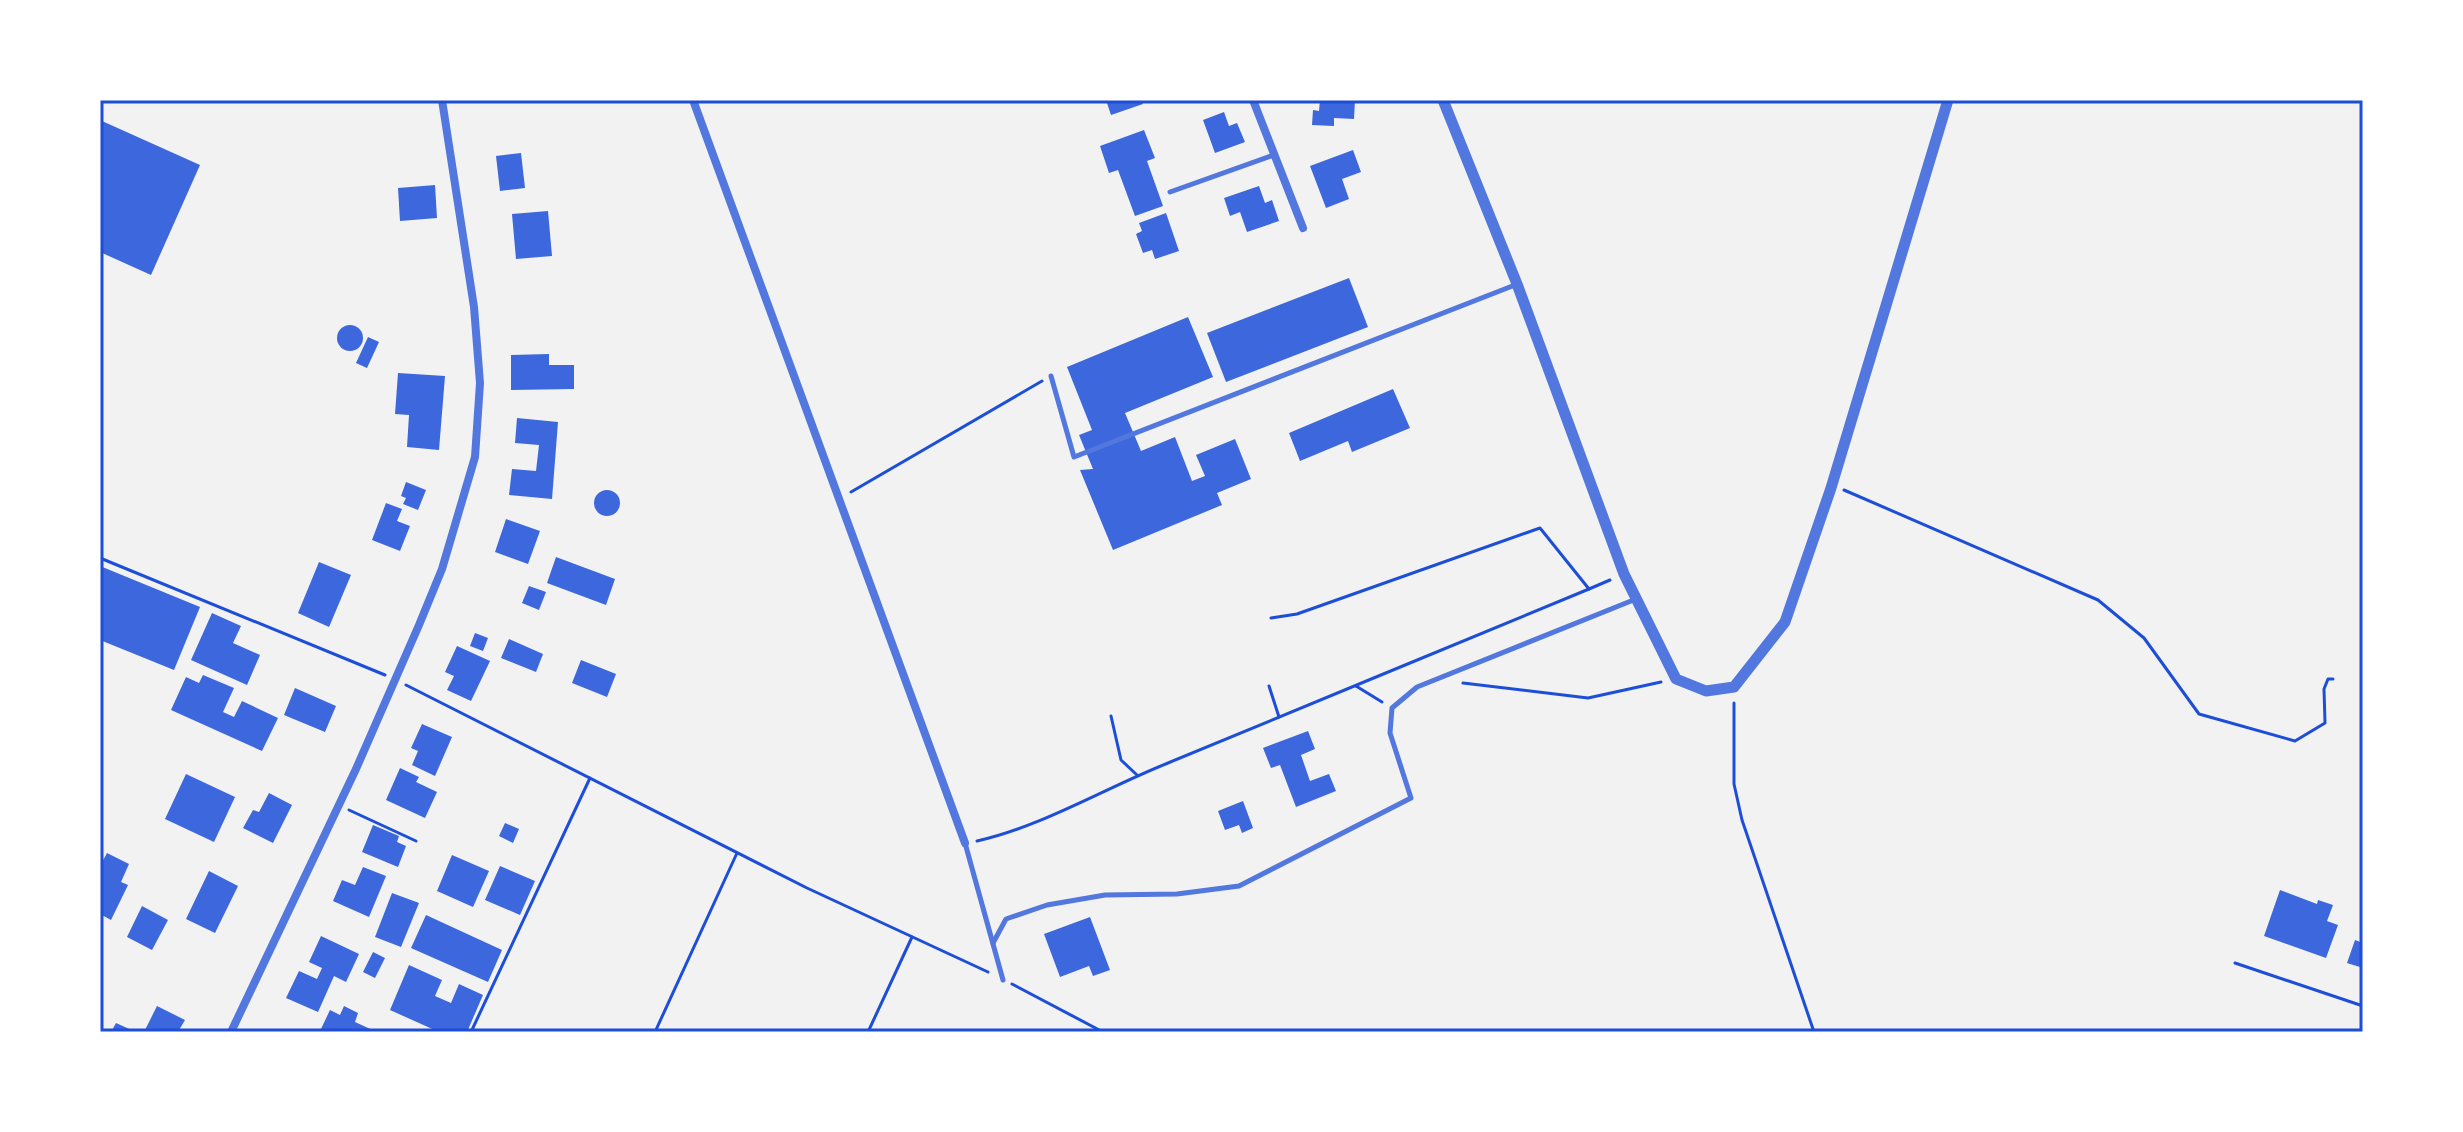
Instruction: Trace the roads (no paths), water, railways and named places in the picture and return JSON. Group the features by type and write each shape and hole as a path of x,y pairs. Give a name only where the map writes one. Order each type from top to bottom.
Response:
{"street":[{"path":"231,1032 396,679 442,569 475,457 480,383 474,307 442,100"},
{"path":"693,100 965,843"},
{"path":"1253,100 1303,228"},
{"path":"1443,100 1517,284 1624,574 1676,679 1706,691 1734,687 1785,622 1836,472 1948,100"}],"lane":[{"path":"1170,192 1274,155"},
{"path":"1051,376 1074,457 1517,284"},
{"path":"993,943 1006,919 1047,905 1105,895 1177,894 1239,886 1411,798 1390,733 1392,708 1417,687 1636,599"},
{"path":"965,843 1003,980"}]}
